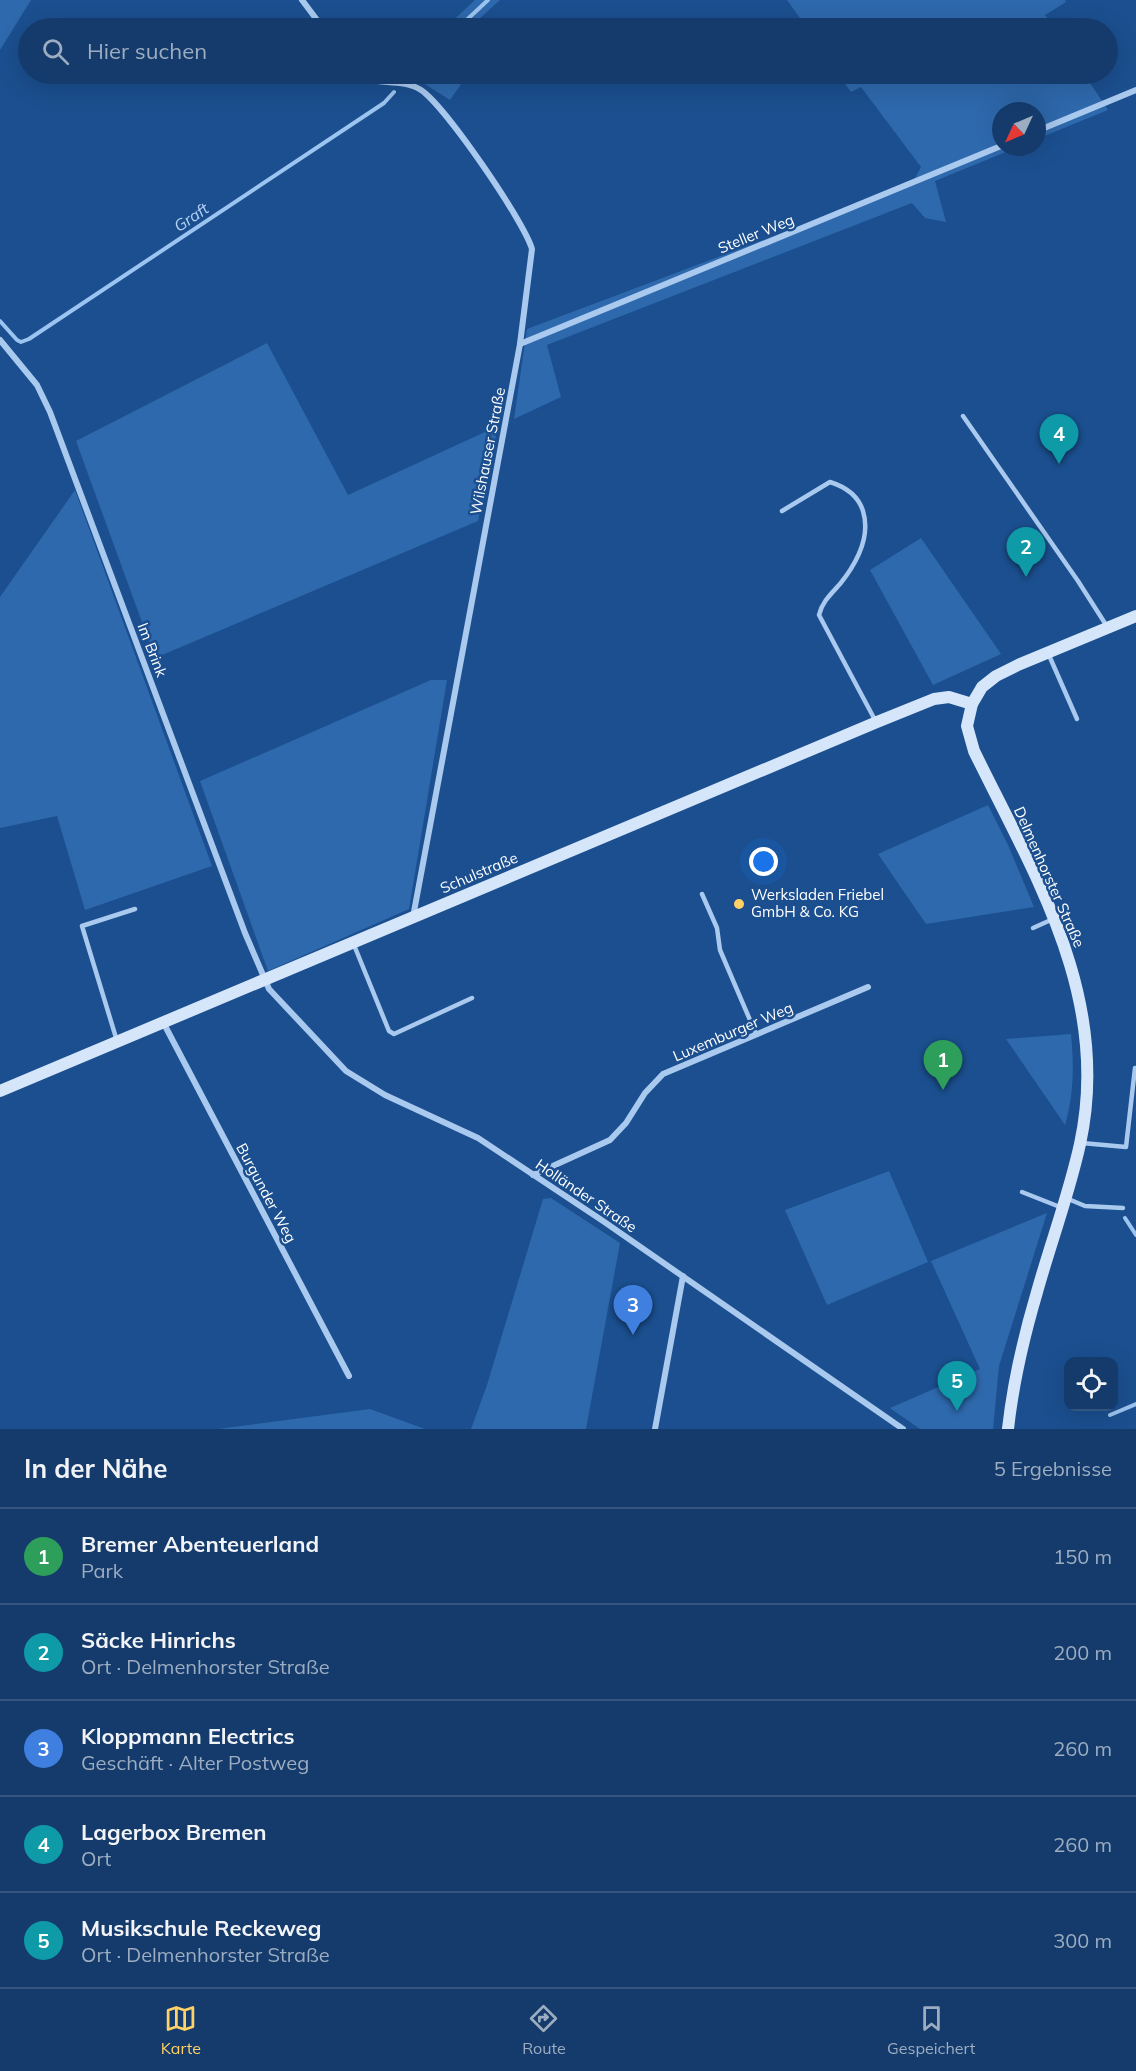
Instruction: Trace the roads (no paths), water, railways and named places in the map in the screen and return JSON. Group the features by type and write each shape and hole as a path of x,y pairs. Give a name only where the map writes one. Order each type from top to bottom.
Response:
{"street":[{"path":"302,0 316,18"},
{"name":"Wilshauser Straße","path":"408,84 421,90 433,100 461,135 524,230 531,243 533,256 520,344 413,917"},
{"path":"1046,127 1136,90"},
{"name":"Steller Weg","path":"520,344 992,150"},
{"name":"Im Brink","path":"0,340 37,385 50,412 265,979"},
{"path":"972,704 982,687 996,676 1136,616"},
{"name":"Schulstraße","path":"0,1091 934,699 949,697 972,704"},
{"name":"Delmenhorster Straße","path":"972,704 968,726 974,751 1055,918 1070,958 1080,1000 1080,1046 1087,1097 1081,1143 1065,1203 1036,1293 1020,1360 1008,1429"},
{"name":"Holländer Straße","path":"265,979 269,989 346,1071 385,1095 478,1138 683,1276 903,1429"},
{"name":"Luxemburger Weg","path":"533,1175 610,1140 626,1123 645,1093 663,1074 868,987"},
{"name":"Burgunder Weg","path":"163,1022 349,1376"},
{"path":"655,1429 683,1276"}],"lane":[{"path":"963,416 1078,580 1108,628"},
{"path":"782,511 830,482 841,485 854,494 861,506 867,522 865,538 846,577 825,600 819,615 877,722"},
{"path":"1048,653 1077,719"},
{"path":"702,894 717,928 720,950 756,1035"},
{"path":"117,1041 82,926 135,909"},
{"path":"1033,928 1055,918"},
{"path":"352,942 391,1033 394,1034 472,998"},
{"path":"1081,1143 1126,1147 1135,1068"},
{"path":"1022,1192 1065,1203 1123,1208"}],"waterway":[{"path":"469,18 488,0"},
{"name":"Graft","path":"0,321 17,340 21,342 29,339 384,103 394,92"},
{"path":"1125,1218 1136,1235"},
{"path":"1110,1415 1136,1404"}],"place":[{"name":"Lagerbox Bremen","path":"1059,464"},
{"name":"Säcke Hinrichs","path":"1026,577"},
{"name":"Werksladen Friebel GmbH & Co. KG","path":"739,904"},
{"name":"Bremer Abenteuerland","path":"943,1090"},
{"name":"Kloppmann Electrics","path":"633,1335"},
{"name":"Musikschule Reckeweg","path":"957,1411"}]}
